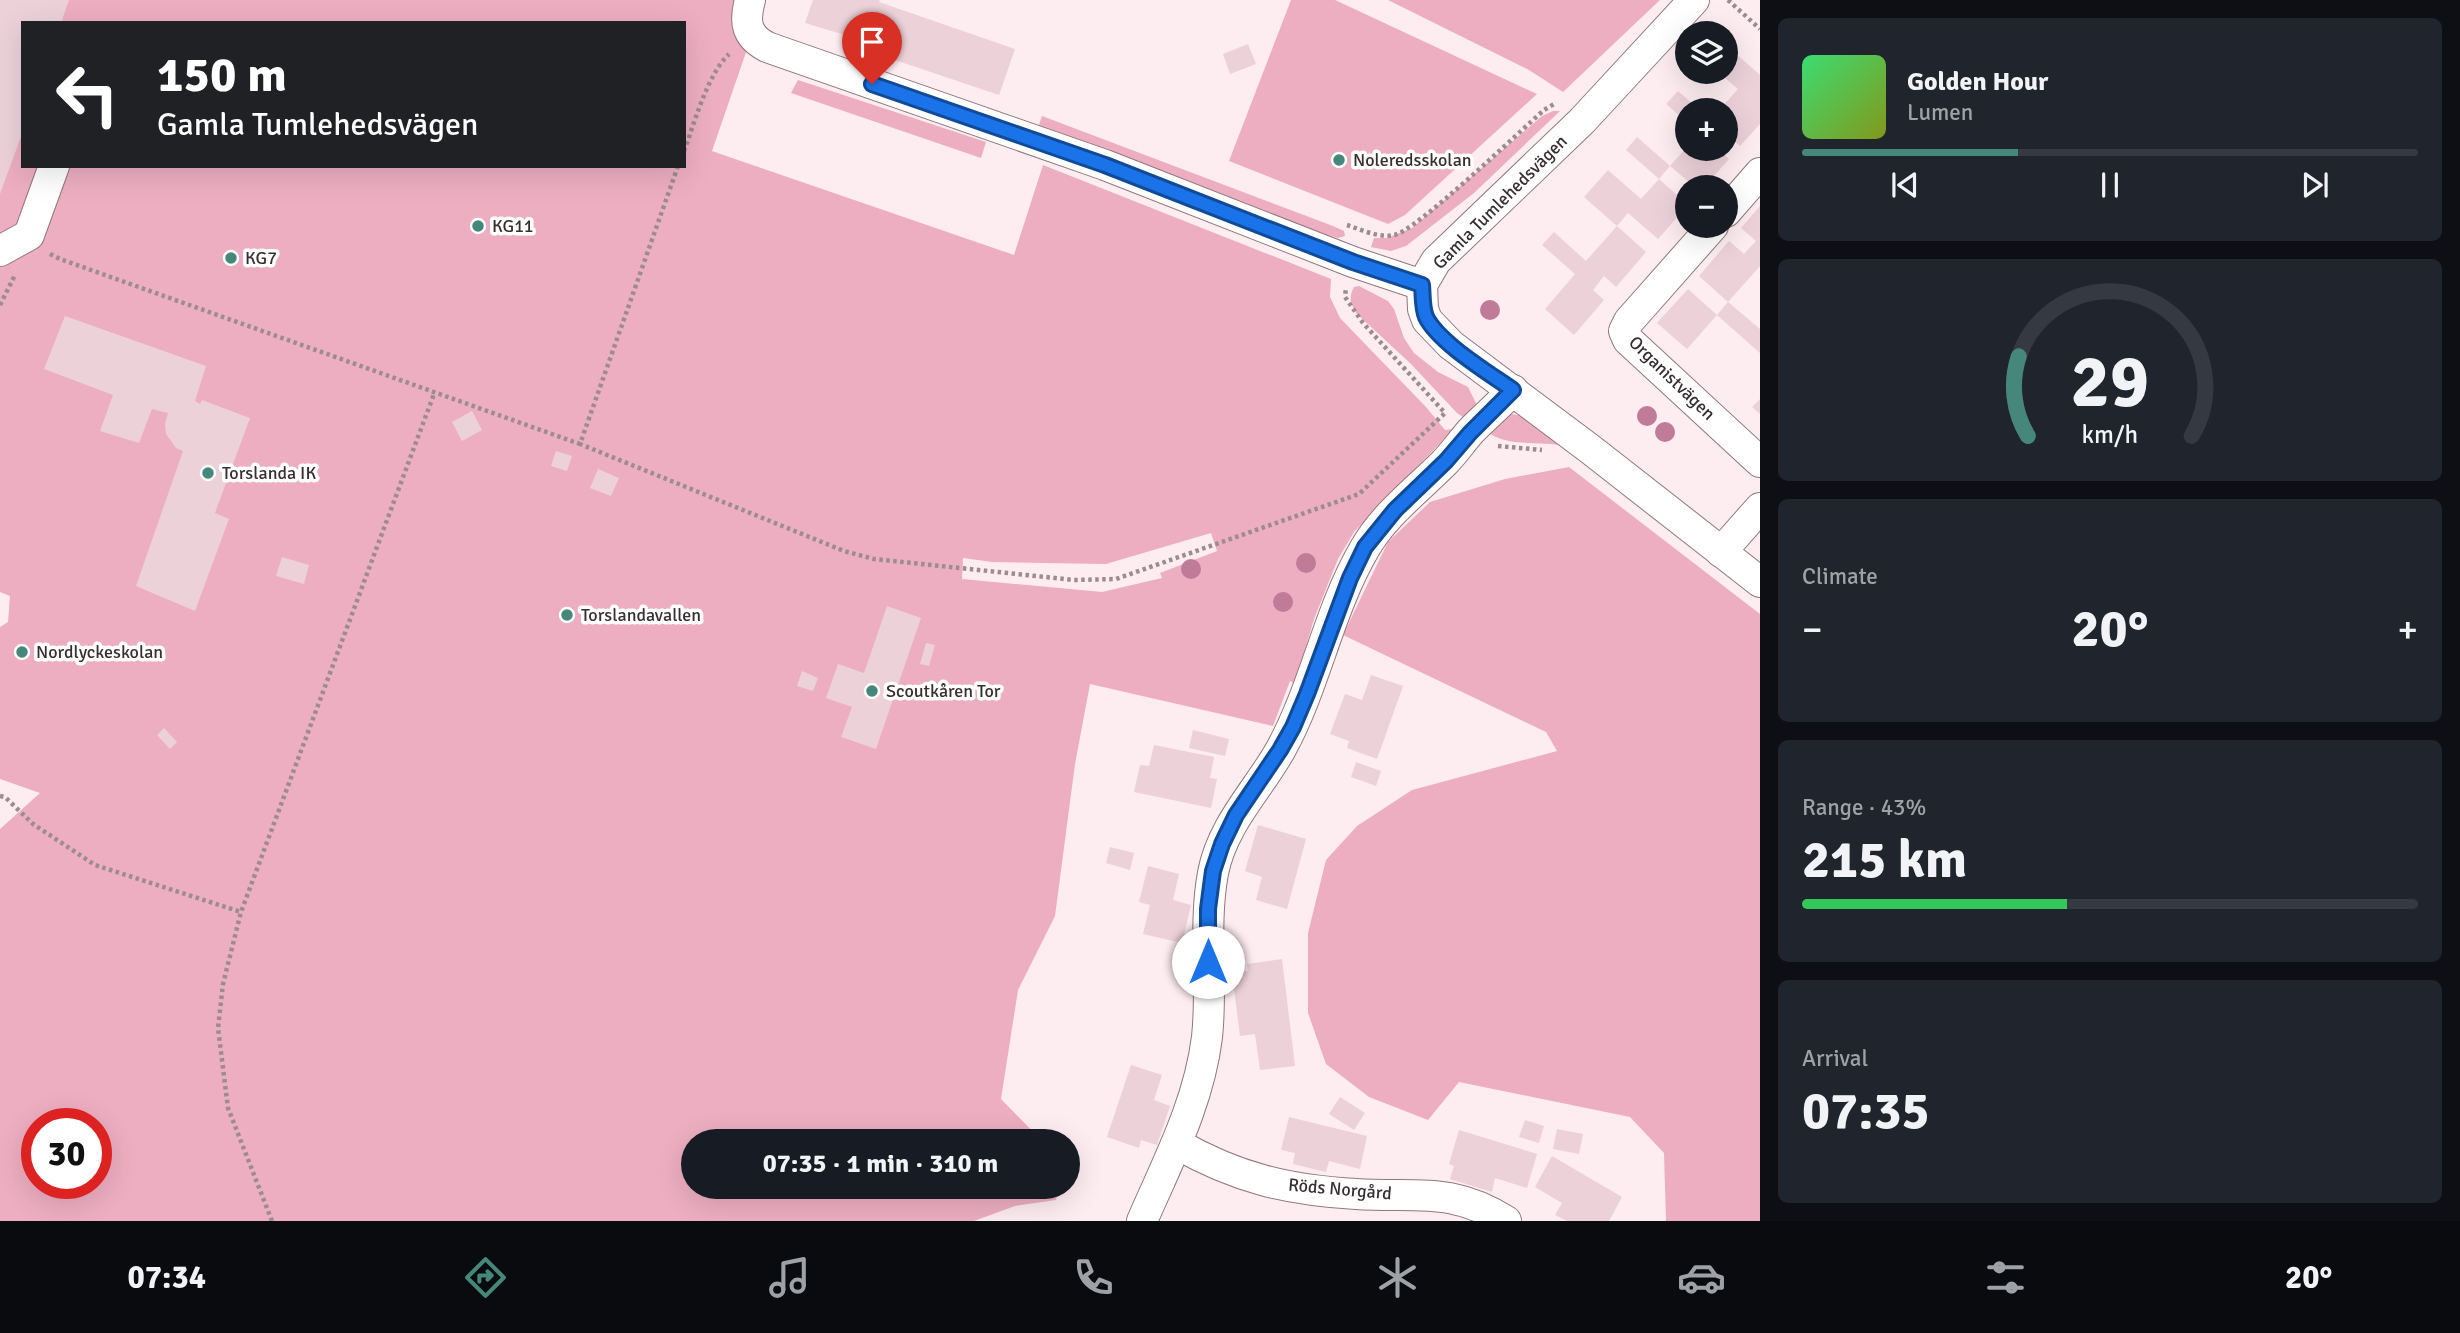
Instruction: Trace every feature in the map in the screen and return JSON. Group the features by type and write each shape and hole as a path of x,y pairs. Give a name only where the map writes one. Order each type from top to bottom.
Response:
{"street":[{"path":"750,0 746,23 757,42 1105,165 1353,262 1422,285"},
{"name":"Gamla Tumlehedsvägen","path":"1694,0 1582,121 1436,261 1422,285 1423,309 1427,320 1451,345 1760,582"},
{"path":"0,251 29,235 53,168"},
{"path":"1738,198 1760,173"},
{"name":"Organistvägen","path":"1702,238 1629,321 1624,331 1628,340 1760,462"},
{"path":"1142,1221 1177,1144 1199,1082 1209,1014 1208,909 1213,871 1222,844 1236,815 1293,727 1350,578 1365,547 1395,510 1513,390"},
{"path":"1721,552 1760,508"},
{"name":"Röds Norgård","path":"1177,1144 1248,1178 1294,1188 1357,1194 1455,1197 1489,1210 1506,1221"}],"path":[{"path":"1728,0 1760,29"},
{"path":"686,146 709,86 724,59 750,34"},
{"path":"1340,223 1375,234 1397,235 1424,216 1544,110 1560,101 1582,121"},
{"path":"580,444 677,168"},
{"path":"60,260 580,444 844,551 874,559 1074,580 1116,579 1359,494 1445,413 1363,323 1345,297 1346,281 1353,262"},
{"path":"272,1221 228,1108 218,1028 223,984 241,912 434,394"},
{"path":"0,796 5,797 33,824 95,865 241,912"}],"shaded area":[{"path":"0,0 764,0 712,151 1014,255 1043,165 1331,279 1330,297 1340,318 1445,430 1454,429 1354,532 1338,559 1314,619 1295,684 1290,681 1273,726 1090,684 1075,764 1055,916 1018,990 1001,1099 1030,1129 681,1129 681,1199 1056,1199 1015,1206 974,1221 0,1221 0,829 40,793 0,779 0,627 8,622 10,596 0,592","holes":["1211,533 1217,551 1160,573 1162,578 1102,592 962,579 963,558 992,562 1106,564"]},
{"path":"1291,0 1335,0 1537,94 1405,215 1388,224 1229,161"},
{"path":"1388,0 1660,0 1563,92 1529,70"},
{"path":"798,80 986,142 981,158 791,93"},
{"path":"1560,111 1474,193 1406,246 1391,251 1371,247 1374,238 1387,238 1412,228 1542,116"},
{"path":"1042,116 1333,226 1344,231 1345,236 1338,238 1325,234 1038,128"},
{"path":"1359,286 1388,301 1394,309 1404,338 1414,353 1438,372 1468,387 1476,403 1466,419 1357,314 1351,298 1354,287"},
{"path":"1507,413 1522,416 1559,445 1512,441 1486,431"},
{"path":"1569,467 1760,614 1760,1221 1666,1221 1664,1153 1630,1117 1459,1082 1428,1120 1369,1097 1326,1064 1308,1013 1308,933 1326,860 1357,826 1412,790 1557,751 1546,732 1343,635 1388,542 1430,502 1505,479"}],"building":[{"path":"0,0 69,0 62,21 21,21 21,136 0,194"},
{"path":"813,0 880,0 879,2 1015,49 999,95 889,58 891,49 805,23"},
{"path":"1248,44 1256,64 1230,74 1223,54"},
{"path":"1738,56 1760,75 1760,124 1740,146 1738,98 1730,98 1738,89 1732,84 1738,84"},
{"path":"1678,91 1686,98 1675,98 1675,112 1666,104"},
{"path":"1637,137 1670,166 1659,179 1626,150"},
{"path":"1675,160 1727,161 1715,175 1681,175 1670,166"},
{"path":"1608,170 1641,199 1659,179 1675,193 1675,220 1658,239 1628,213 1617,226 1584,197"},
{"path":"1760,206 1760,266 1728,302 1699,276 1729,241 1744,254 1756,241 1741,228"},
{"path":"1617,226 1646,252 1616,287 1604,276 1593,290 1604,300 1574,335 1545,309 1575,274 1542,245 1554,232 1586,261"},
{"path":"1688,289 1717,315 1687,349 1657,323"},
{"path":"1728,302 1760,329 1760,353 1717,315"},
{"path":"65,316 206,366 195,401 200,404 202,400 250,418 215,513 229,519 195,611 136,586 183,451 176,448 166,434 168,413 152,409 139,443 100,431 113,395 44,369"},
{"path":"1760,399 1760,414 1752,407"},
{"path":"472,411 482,430 462,441 452,422"},
{"path":"556,451 572,456 567,471 551,466"},
{"path":"598,469 619,478 611,496 590,488"},
{"path":"282,557 309,565 304,584 276,576"},
{"path":"887,606 921,618 876,749 841,737 852,707 826,698 838,664 864,673"},
{"path":"926,643 935,645 929,666 920,664"},
{"path":"802,671 818,678 813,691 797,686"},
{"path":"1371,675 1403,686 1377,759 1347,748 1349,741 1330,734 1345,694 1362,700"},
{"path":"164,728 177,742 170,749 157,735"},
{"path":"1193,730 1229,739 1225,756 1189,748"},
{"path":"1154,745 1214,757 1210,778 1217,779 1211,808 1134,792 1140,765 1149,766"},
{"path":"1356,762 1381,771 1376,786 1351,777"},
{"path":"1258,825 1306,839 1287,909 1256,900 1262,877 1245,871"},
{"path":"1110,847 1134,853 1130,870 1106,863"},
{"path":"1148,866 1179,874 1173,900 1191,905 1182,943 1143,934 1150,905 1139,902"},
{"path":"1282,959 1295,1066 1260,1070 1255,1034 1240,1036 1232,973 1248,971 1247,964"},
{"path":"1131,1065 1162,1075 1154,1100 1170,1106 1157,1145 1141,1140 1139,1148 1107,1137"},
{"path":"1340,1097 1365,1113 1354,1130 1329,1114"},
{"path":"1289,1117 1367,1136 1360,1169 1329,1161 1326,1172 1293,1164 1295,1153 1281,1150"},
{"path":"1525,1120 1544,1126 1539,1143 1519,1137"},
{"path":"1557,1129 1583,1134 1579,1154 1553,1149"},
{"path":"1459,1130 1537,1154 1527,1188 1495,1178 1492,1192 1450,1179 1454,1166 1449,1164"},
{"path":"1552,1156 1622,1197 1609,1221 1567,1221 1555,1215 1562,1203 1535,1187"}],"place":[{"name":"Noleredsskolan","path":"1339,160"},
{"name":"KG11","path":"478,226"},
{"name":"KG7","path":"231,258"},
{"name":"Torslanda IK","path":"208,473"},
{"name":"Torslandavallen","path":"567,615"},
{"name":"Nordlyckeskolan","path":"22,652"},
{"name":"Scoutkåren Tor","path":"872,691"}],"route":[{"path":"872,84 1105,165 1353,262 1422,285 1423,309 1427,320 1451,345 1513,390 1395,510 1365,547 1350,578 1293,727 1260,782 1236,815 1222,844 1213,871 1208,909 1208,962"}]}
